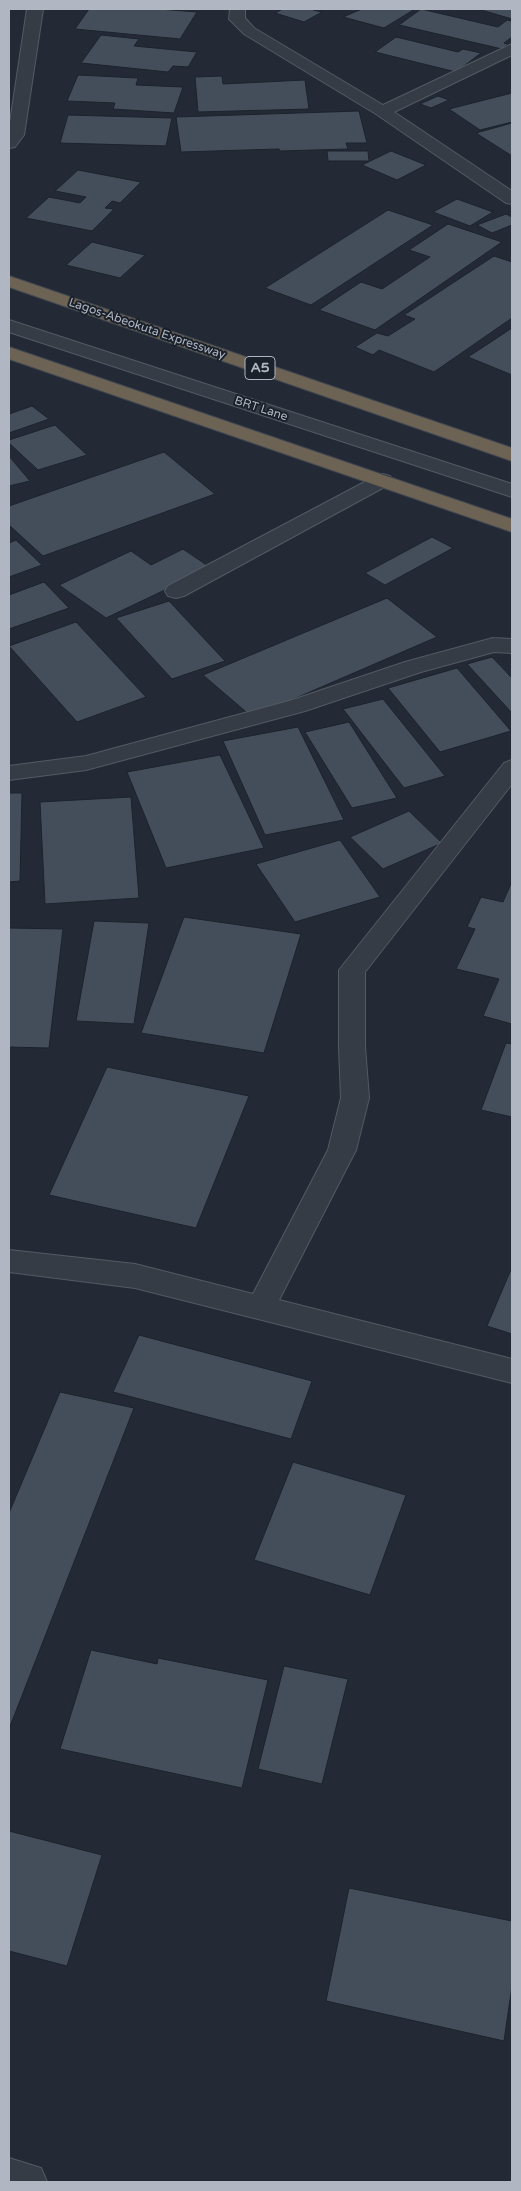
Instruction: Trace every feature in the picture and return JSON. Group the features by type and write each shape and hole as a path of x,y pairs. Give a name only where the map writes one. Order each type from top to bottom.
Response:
{"highway":[{"name":"Lagos-Abeokuta Expressway","path":"9,281 512,455"},
{"path":"9,353 512,526"}],"street":[{"path":"9,143 16,135 34,9"},
{"path":"238,9 237,19 249,31 382,111 512,199"},
{"path":"382,111 512,49"},
{"name":"BRT Lane","path":"9,326 512,491"},
{"path":"176,591 382,480"},
{"path":"9,772 86,763 297,706 413,666 493,645 512,646"},
{"path":"261,1307 342,1150 355,1098 352,1047 352,970 512,768"},
{"path":"9,1261 135,1276 512,1371"},
{"path":"9,2178 26,2182"}],"building":[{"path":"89,9 159,9 197,12 180,39 75,29"},
{"path":"283,9 315,9 313,10 322,12 304,22 275,13"},
{"path":"362,9 415,9 384,28 343,17"},
{"path":"421,9 498,27 507,20 512,21 512,37 504,43 508,44 502,49 399,25"},
{"path":"478,9 512,9 512,19"},
{"path":"101,35 139,39 134,46 197,52 188,67 173,66 168,72 81,63"},
{"path":"396,37 458,52 463,49 481,53 456,72 375,52"},
{"path":"78,75 138,78 136,85 183,87 174,113 113,109 115,103 67,101"},
{"path":"222,76 223,84 305,80 309,109 198,112 195,77"},
{"path":"512,93 512,122 480,130 449,109"},
{"path":"438,96 449,100 431,108 420,104"},
{"path":"359,111 367,143 346,143 348,149 181,152 176,117"},
{"path":"68,115 172,118 166,146 60,143"},
{"path":"512,123 512,156 476,133"},
{"path":"327,151 368,151 369,161 328,161"},
{"path":"391,151 426,165 397,180 362,165"},
{"path":"78,170 141,182 120,203 112,201 105,208 114,209 92,231 26,218 49,197 80,203 86,197 55,191"},
{"path":"457,199 493,212 470,226 433,212"},
{"path":"388,210 433,225 311,305 265,288"},
{"path":"506,214 512,217 512,225 492,233 477,225"},
{"path":"448,224 502,242 375,330 319,310 361,282 382,289 430,257 409,250"},
{"path":"92,242 145,255 120,278 66,265"},
{"path":"494,256 512,262 512,318 434,372 379,350 373,355 355,347 377,333 388,336 415,319 404,315"},
{"path":"512,328 512,375 468,357"},
{"path":"32,406 49,419 9,433 9,414"},
{"path":"55,425 87,455 38,470 9,443 9,440"},
{"path":"164,452 215,494 43,556 9,525 9,506"},
{"path":"9,456 30,481 9,486"},
{"path":"432,537 453,548 385,585 365,573"},
{"path":"16,540 42,565 9,577 9,543"},
{"path":"183,549 211,568 106,618 59,585 131,551 151,565"},
{"path":"44,582 69,608 9,629 9,595"},
{"path":"387,598 437,637 252,717 203,675"},
{"path":"169,601 225,661 172,679 116,618"},
{"path":"76,622 146,697 77,722 9,646"},
{"path":"492,657 512,678 512,713 467,664"},
{"path":"457,668 511,731 440,752 388,688"},
{"path":"383,699 445,776 404,788 343,709"},
{"path":"349,722 397,798 352,808 305,732"},
{"path":"298,727 344,820 265,835 223,741"},
{"path":"220,755 264,848 166,868 127,772"},
{"path":"9,793 22,793 20,881 9,882"},
{"path":"131,797 139,898 45,904 40,802"},
{"path":"409,811 442,843 383,869 350,837"},
{"path":"340,840 380,897 295,922 256,864"},
{"path":"512,881 512,1024 483,1016 499,979 456,969 475,929 467,927 481,897 503,902"},
{"path":"184,917 301,934 264,1053 141,1033"},
{"path":"94,921 149,923 134,1024 76,1021"},
{"path":"9,928 63,929 49,1048 9,1047"},
{"path":"506,1043 512,1044 512,1117 481,1110"},
{"path":"107,1067 249,1096 196,1228 49,1195"},
{"path":"512,1267 512,1334 487,1326"},
{"path":"139,1335 312,1381 291,1439 113,1392"},
{"path":"60,1392 134,1408 9,1729 9,1513"},
{"path":"293,1462 406,1495 370,1595 254,1560"},
{"path":"91,1650 157,1664 158,1658 268,1680 242,1788 60,1749"},
{"path":"284,1666 348,1679 322,1784 258,1769"},
{"path":"9,1831 102,1855 67,1966 9,1951"},
{"path":"349,1888 512,1921 512,1986 504,2041 326,2001"}]}
